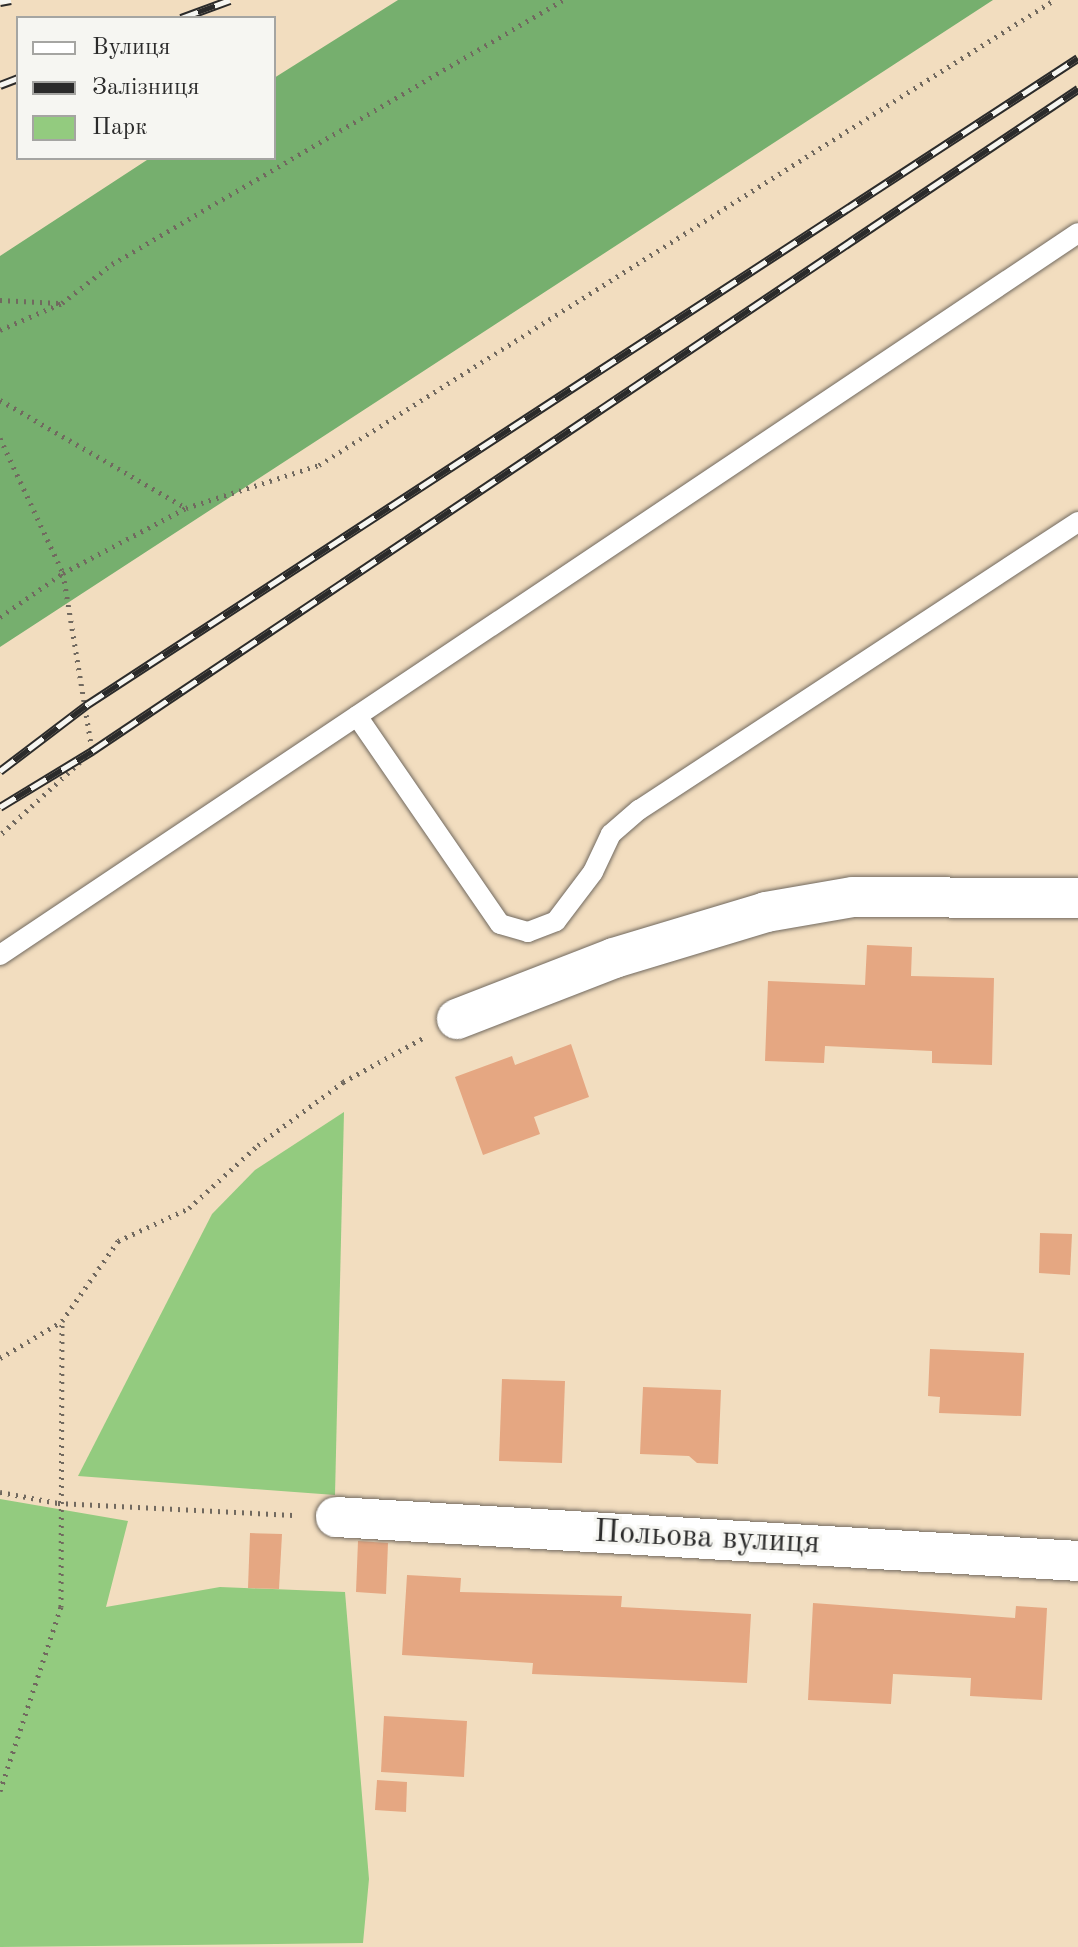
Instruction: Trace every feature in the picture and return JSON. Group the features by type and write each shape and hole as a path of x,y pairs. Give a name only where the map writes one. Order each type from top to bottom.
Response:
{"street":[{"path":"457,1019 614,958 766,912 853,897 1078,898"},
{"name":"Польова вулиця","path":"336,1517 1078,1561"}],"lane":[{"path":"0,955 1078,233"},
{"path":"357,716 500,924 528,932 556,921 593,872 611,834 639,810 1078,522"}],"path":[{"path":"0,330 62,303 112,264 563,0"},
{"path":"0,617 63,573 186,508 319,465 1054,0"},
{"path":"0,300 62,303"},
{"path":"0,400 186,508"},
{"path":"0,438 63,573 92,751 0,835"},
{"path":"0,1358 62,1321 118,1241 189,1208 258,1145 343,1082 457,1019"},
{"path":"0,1791 61,1607 58,1503 62,1321"},
{"path":"0,1492 58,1503 336,1517"}],"green space":[{"path":"398,0 993,0 0,647 0,256 147,160 276,160 276,77"},
{"path":"344,1112 335,1495 78,1476 212,1214 255,1170"},
{"path":"0,1499 128,1521 106,1607 220,1587 345,1592 369,1879 363,1943 0,1947"}],"building":[{"path":"867,945 912,947 911,976 994,978 992,1065 932,1063 932,1051 825,1046 824,1063 765,1061 768,981 865,985"},
{"path":"571,1044 589,1097 534,1117 540,1134 483,1155 455,1077 512,1056 515,1065"},
{"path":"1040,1233 1072,1234 1070,1275 1039,1273"},
{"path":"930,1349 1024,1353 1021,1416 939,1413 940,1397 928,1396"},
{"path":"502,1379 565,1381 562,1463 499,1461"},
{"path":"643,1387 721,1390 718,1464 697,1463 689,1456 640,1454"},
{"path":"250,1533 282,1534 279,1589 248,1588"},
{"path":"358,1541 388,1543 386,1594 356,1592"},
{"path":"407,1575 461,1578 460,1592 622,1596 621,1607 751,1614 747,1683 532,1674 533,1663 402,1655"},
{"path":"813,1603 1015,1618 1016,1606 1047,1608 1042,1700 970,1696 971,1678 893,1674 891,1704 808,1700"},
{"path":"384,1716 467,1721 464,1777 381,1772"},
{"path":"377,1780 407,1782 406,1812 375,1810"}],"railway":[{"path":"0,2 11,0"},
{"path":"186,16 230,0"},
{"path":"0,771 88,704 1078,58"},
{"path":"0,85 16,79"},
{"path":"0,807 92,751 1078,89"}]}
